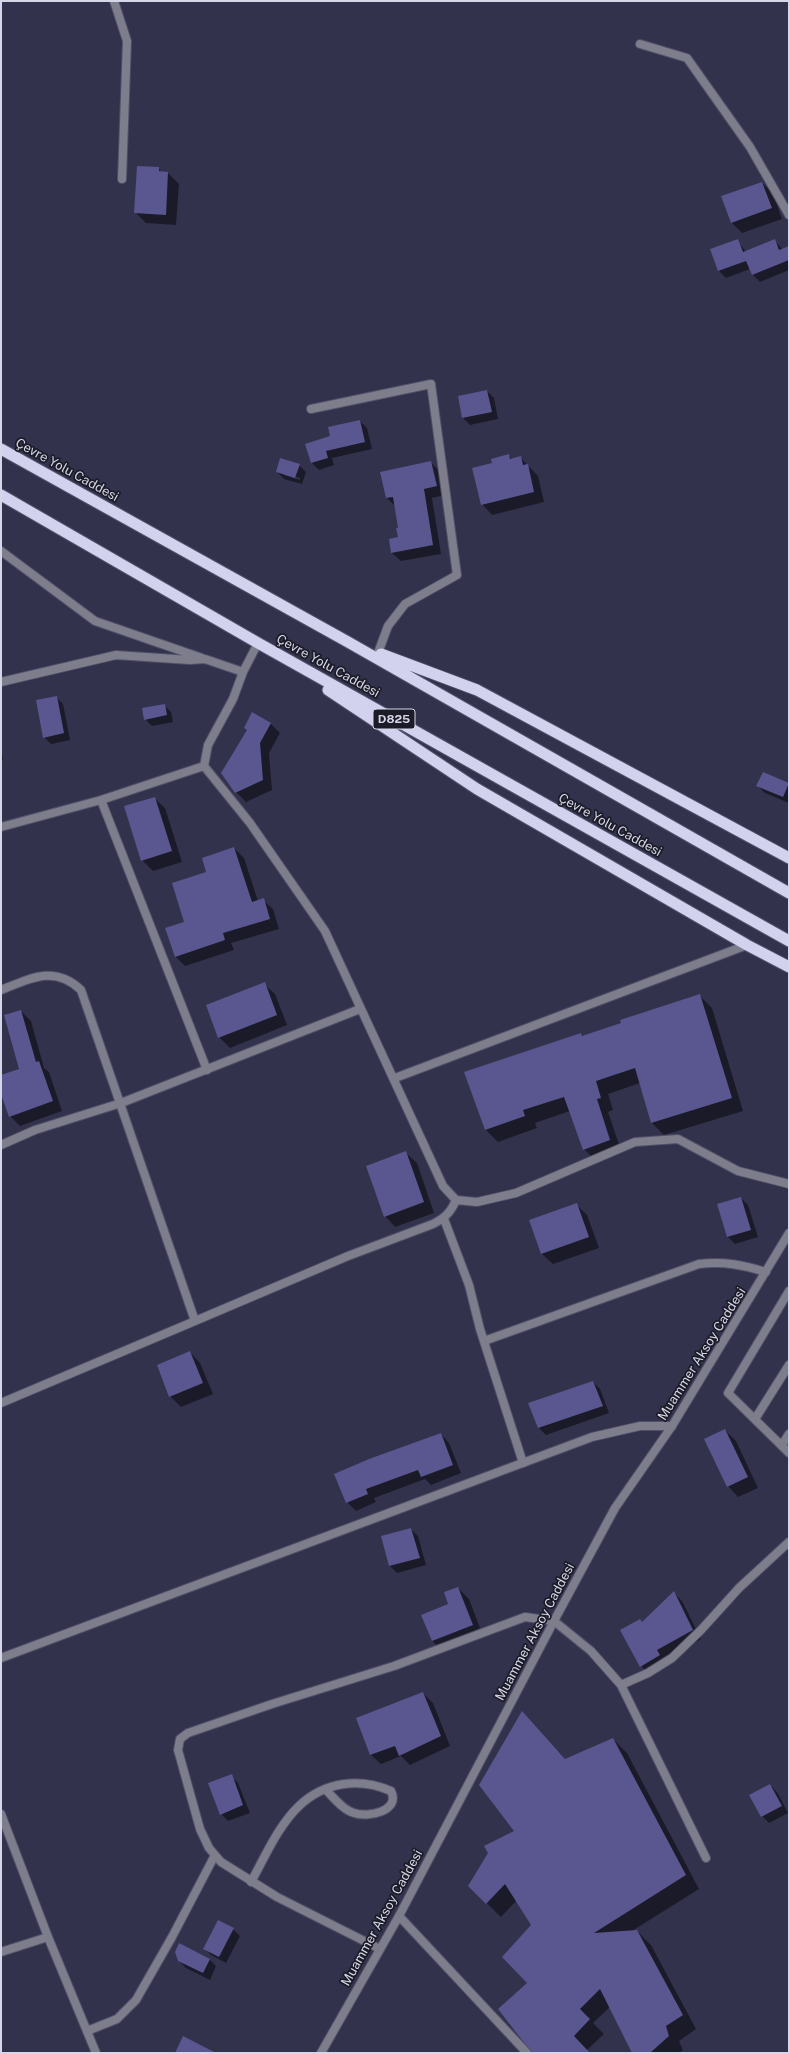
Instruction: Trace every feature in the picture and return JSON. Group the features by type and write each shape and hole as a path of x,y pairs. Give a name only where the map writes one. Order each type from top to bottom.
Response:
{"highway":[{"name":"Çevre Yolu Caddesi","path":"1,449 348,642 789,893"},
{"name":"Çevre Yolu Caddesi","path":"1,495 258,643 789,941"},
{"path":"348,642 477,690 789,858"},
{"path":"258,643 476,789 747,945 789,967"}],"street":[{"path":"114,1 127,41 122,179"},
{"path":"640,44 687,58 750,147 789,214"},
{"path":"311,408 431,384 457,575 405,604 388,626 378,653"},
{"path":"1,551 95,621 244,672"},
{"path":"258,643 232,699 208,745 204,766 250,823 325,931 360,1009 395,1078 443,1186 456,1200 477,1202 516,1193 635,1142 678,1139 738,1171 789,1184"},
{"path":"1,682 116,655 190,660 205,659"},
{"path":"1,827 101,800 204,766"},
{"path":"101,800 208,1070"},
{"path":"395,1078 747,945"},
{"path":"1,990 31,978 52,974 71,980 81,990 195,1321"},
{"path":"1,1145 35,1130 121,1104 360,1009"},
{"path":"1,1403 340,1259 444,1219 452,1209 456,1200"},
{"path":"444,1219 469,1285 484,1341 523,1463"},
{"name":"Muammer Aksoy Caddesi","path":"321,2053 399,1916 615,1508 672,1426 789,1233"},
{"path":"484,1341 699,1264 733,1263 766,1272"},
{"path":"789,1291 728,1393 789,1453"},
{"path":"755,1419 789,1365"},
{"path":"1,1658 592,1437 640,1426 672,1426"},
{"path":"782,1445 789,1434"},
{"path":"621,1685 648,1673 672,1658 701,1630 739,1588 789,1542"},
{"path":"380,1950 251,1882 228,1868 215,1855 200,1829 178,1750 180,1739 188,1733 272,1704 394,1666 524,1616 554,1621 591,1651 621,1685 706,1858"},
{"path":"251,1882 283,1826 299,1806 325,1789 350,1783 373,1784 391,1791 393,1800 390,1806 381,1811 361,1815 347,1810 325,1789"},
{"path":"1,1814 48,1937 96,2053"},
{"path":"87,2031 117,2019 136,2000 172,1937 215,1855"},
{"path":"399,1916 527,2053"},
{"path":"1,1952 48,1937"}],"building":[{"path":"137,166 159,167 159,171 168,172 166,215 134,213"},
{"path":"762,182 772,208 731,223 721,196"},
{"path":"738,239 743,252 775,239 779,250 789,246 789,260 752,275 746,261 718,271 710,249"},
{"path":"487,390 492,412 462,418 458,396"},
{"path":"360,420 365,442 326,451 328,458 311,463 305,444 330,436 328,427"},
{"path":"509,454 510,459 521,456 523,465 528,464 534,492 481,505 472,468 492,463 491,459"},
{"path":"280,458 300,464 295,478 276,472"},
{"path":"431,461 437,486 424,489 433,545 391,553 389,539 398,537 396,528 398,528 393,497 386,498 380,472"},
{"path":"57,696 64,733 43,738 36,700"},
{"path":"165,704 167,715 144,720 142,708"},
{"path":"252,712 271,723 260,743 263,780 235,793 221,773 247,730 244,728"},
{"path":"763,772 789,783 783,797 756,786"},
{"path":"155,797 172,851 141,861 124,806"},
{"path":"234,847 252,902 264,898 270,919 223,933 225,940 175,957 165,928 184,922 172,883 206,872 202,858"},
{"path":"265,982 277,1015 218,1038 206,1005"},
{"path":"700,994 732,1098 651,1123 635,1068 596,1081 601,1098 597,1099 610,1140 583,1150 564,1097 523,1110 525,1116 485,1130 464,1072 581,1033 582,1036 621,1023 620,1020"},
{"path":"21,1010 36,1062 39,1061 53,1101 9,1117 1,1094 1,1075 19,1069 4,1015"},
{"path":"406,1151 424,1202 384,1217 366,1166"},
{"path":"741,1197 751,1230 727,1237 717,1204"},
{"path":"577,1203 589,1237 541,1254 529,1220"},
{"path":"190,1351 203,1383 169,1397 157,1365"},
{"path":"593,1381 603,1406 538,1428 528,1403"},
{"path":"725,1429 748,1477 727,1487 704,1439"},
{"path":"441,1433 453,1465 421,1477 418,1470 366,1489 368,1494 346,1503 334,1474 369,1459"},
{"path":"411,1528 420,1558 389,1566 381,1536"},
{"path":"458,1587 473,1625 432,1641 421,1615 448,1604 444,1592"},
{"path":"674,1591 693,1630 657,1650 660,1655 640,1667 620,1630 640,1619 642,1622"},
{"path":"423,1692 441,1736 399,1756 395,1746 370,1755 356,1718"},
{"path":"522,1711 565,1759 613,1738 686,1875 594,1933 637,1930 683,2015 666,2026 669,2036 650,2053 632,2053 600,1989 580,2009 590,2019 574,2036 590,2053 532,2053 498,2009 527,1983 502,1957 531,1925 505,1884 486,1904 468,1886 488,1853 484,1846 514,1831 479,1785"},
{"path":"232,1774 243,1805 220,1815 208,1783"},
{"path":"770,1784 782,1806 761,1817 749,1795"},
{"path":"218,1920 234,1928 219,1957 203,1949"},
{"path":"179,1943 210,1959 203,1973 178,1961 175,1952"},
{"path":"183,2036 216,2053 175,2053"}]}
